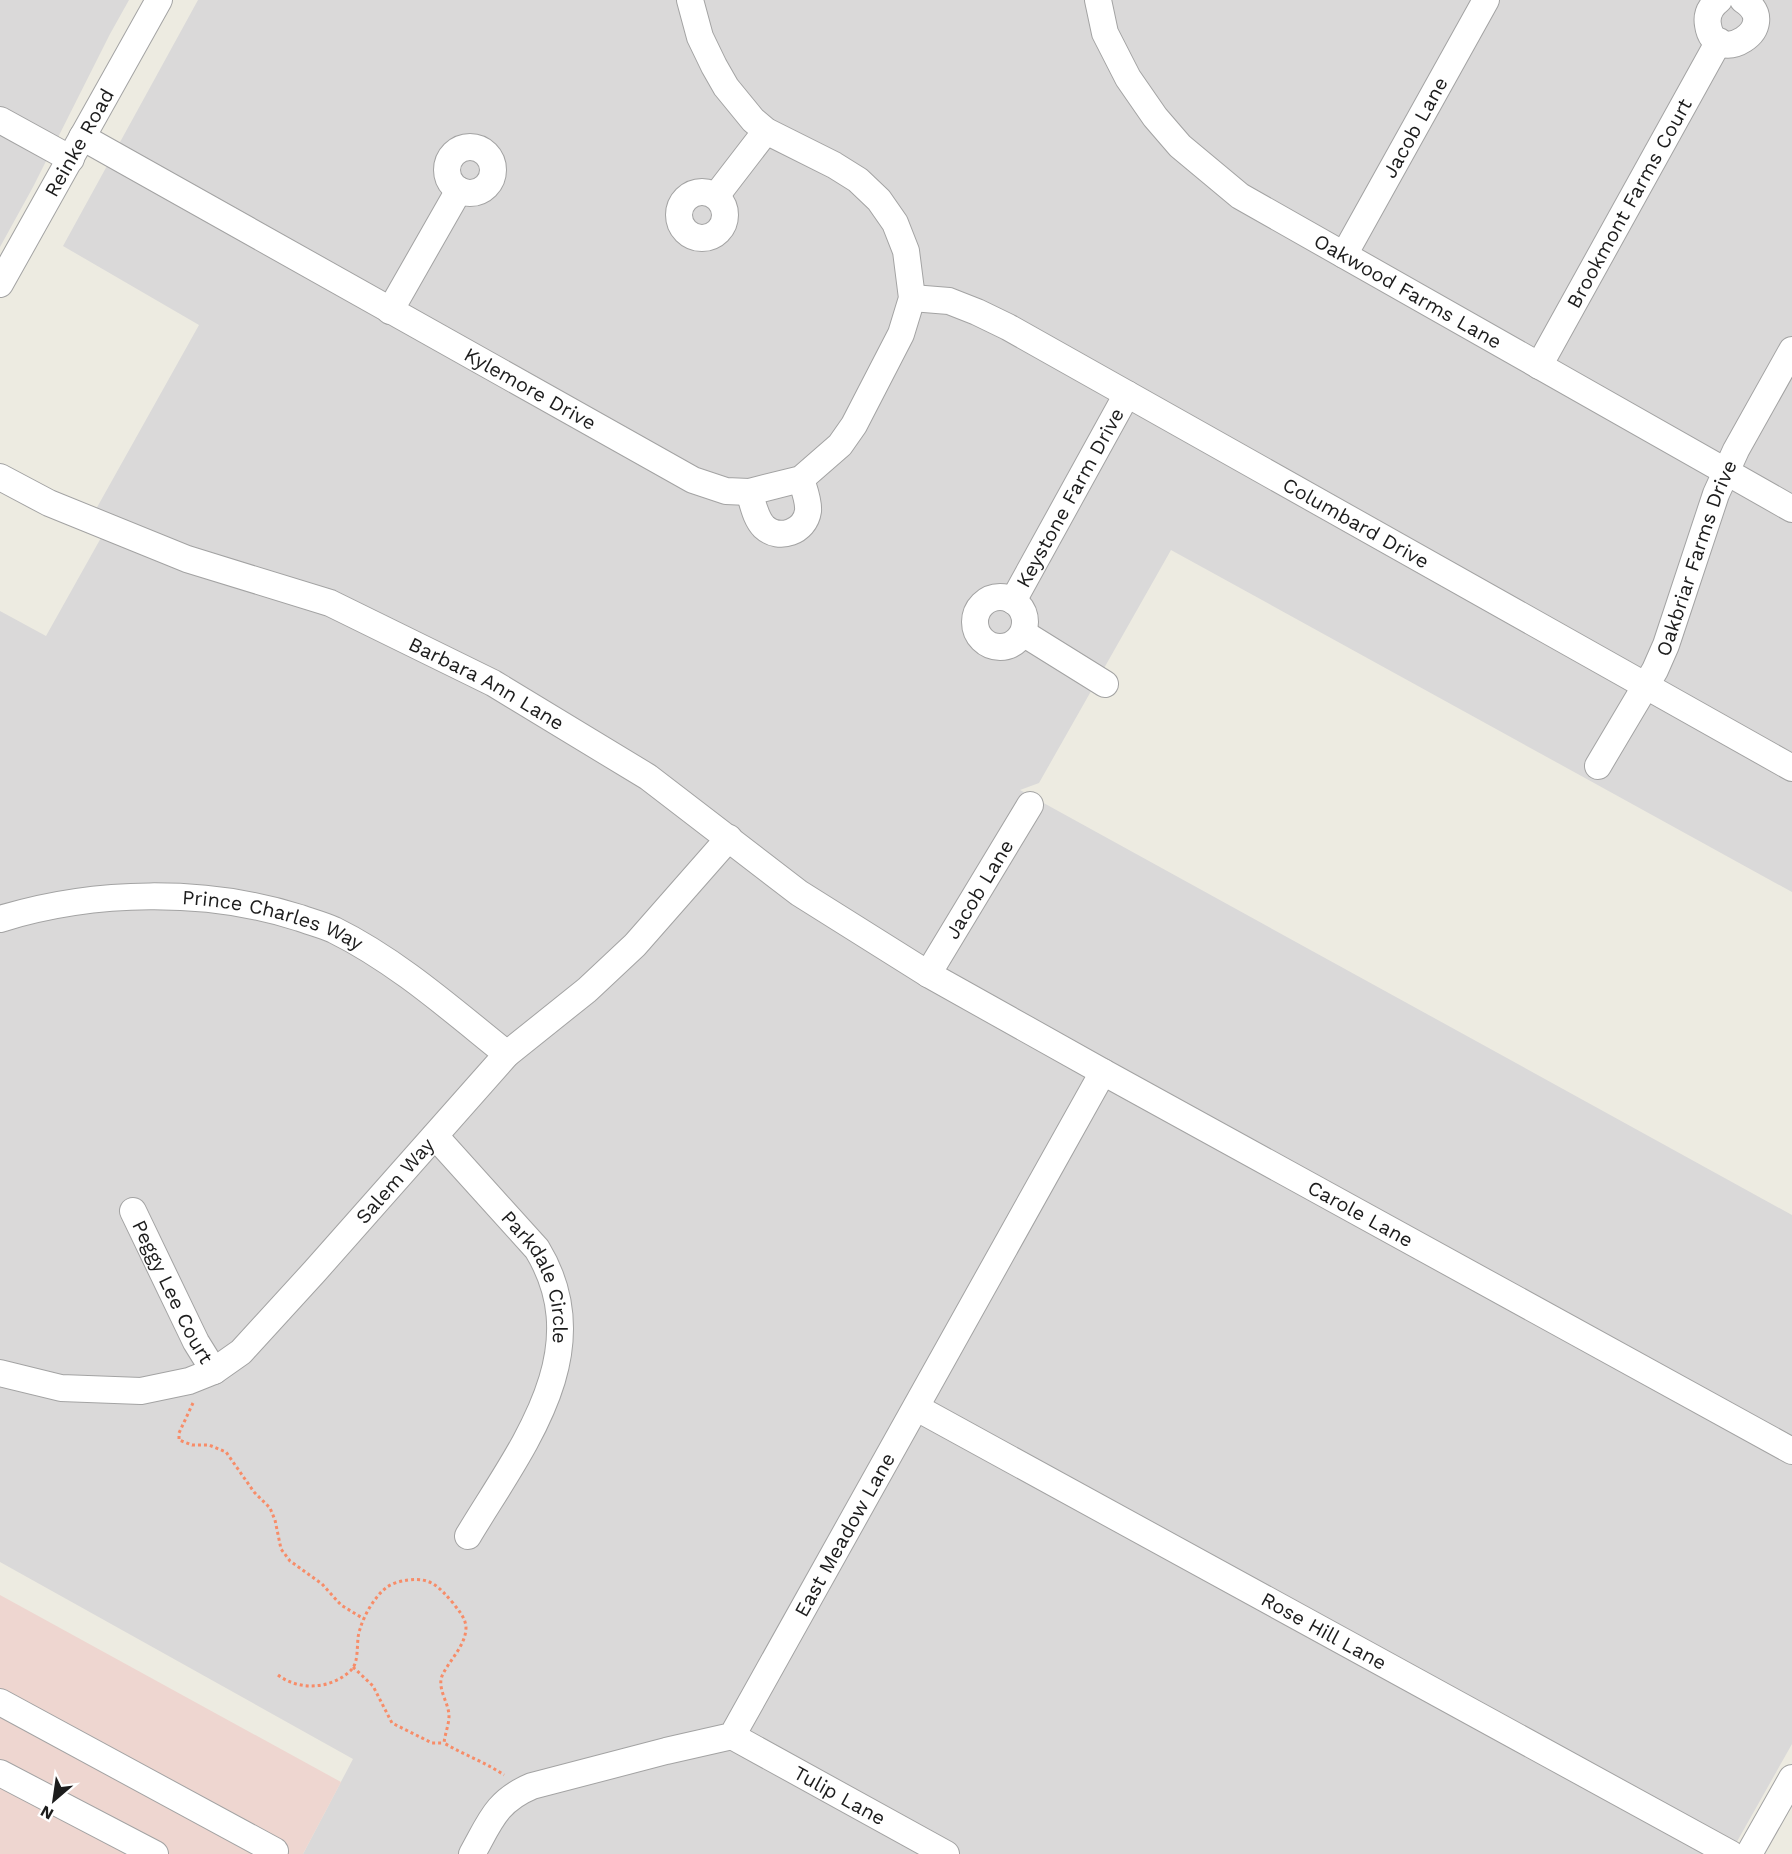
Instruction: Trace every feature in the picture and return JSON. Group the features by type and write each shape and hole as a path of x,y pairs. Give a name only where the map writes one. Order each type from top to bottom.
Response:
{"street":[{"name":"Reinke Road","path":"0,284 159,0"},
{"path":"690,0 700,37 714,66 740,105 766,131 834,165 858,180 879,200 895,223 906,250 912,298"},
{"name":"Oakwood Farms Lane","path":"1098,0 1106,33 1128,78 1155,117 1180,146 1240,196 1792,509"},
{"name":"Jacob Lane","path":"1344,255 1486,0"},
{"path":"1719,0 1712,6 1707,21 1709,29 1719,41 1734,44 1741,42 1752,32 1755,17 1748,3 1743,0"},
{"name":"Brookmont Farms Court","path":"1539,366 1719,41"},
{"name":"Kylemore Drive","path":"0,120 76,148 390,311 693,480 726,491 749,492 801,479 840,445 854,425 901,333 912,298"},
{"path":"716,196 766,131"},
{"path":"390,311 459,190"},
{"name":"Columbard Drive","path":"912,298 949,301 977,312 1792,768"},
{"name":"Oakbriar Farms Drive","path":"1598,766 1655,670 1666,645 1716,494 1726,471 1792,350"},
{"name":"Keystone Farm Drive","path":"1012,601 1127,394"},
{"name":"Barbara Ann Lane","path":"0,477 50,503 187,559 330,603 493,683 648,777 799,894 928,974"},
{"path":"749,492 758,519 764,527 776,533 786,534 801,525 808,511 808,502 801,479"},
{"name":"Keystone Farm Drive","path":"1004,597 1023,611 1025,626 1023,633 1011,645 994,647 986,643 976,630 976,613 988,600 1004,597"},
{"path":"1023,633 1105,684"},
{"name":"Jacob Lane","path":"928,974 1030,804"},
{"name":"Salem Way","path":"0,1373 61,1388 141,1391 203,1375 240,1352 507,1054 587,990 635,945 729,838"},
{"name":"Prince Charles Way","path":"0,919 57,904 117,898 170,897 234,901 278,911 331,928 383,958 507,1054"},
{"name":"Carole Lane","path":"928,974 1792,1451"},
{"name":"East Meadow Lane","path":"732,1736 1103,1072"},
{"name":"Parkdale Circle","path":"435,1136 537,1249 548,1267 556,1291 561,1334 554,1379 535,1424 468,1536"},
{"name":"Peggy Lee Court","path":"133,1211 196,1342 203,1375"},
{"name":"Rose Hill Lane","path":"917,1408 1731,1854"},
{"path":"0,1702 275,1851 274,1854"},
{"path":"472,1854 493,1816 512,1796 532,1786 732,1736"},
{"name":"Tulip Lane","path":"732,1736 946,1854"},
{"path":"0,1773 138,1850"},
{"path":"1749,1854 1792,1778"}],"path":[{"path":"203,1375 194,1394 192,1408 179,1433 179,1440 192,1445 209,1445 226,1452 254,1492 270,1508 281,1549 290,1561 322,1584 341,1605 364,1619"},
{"path":"278,1675 285,1681 318,1686 330,1685 352,1671 357,1653 359,1630 376,1599 387,1587 400,1581 421,1578 435,1584 463,1616 466,1628 460,1647 442,1677 441,1684 449,1715 444,1743"},
{"path":"353,1667 373,1686 393,1723 432,1743 444,1743 487,1763 506,1776 512,1796"}],"shaded area":[{"path":"0,0 129,0 0,247"},
{"path":"198,0 1792,0 1792,892 1171,550 1039,783 1020,790 1792,1215 1792,1744 1730,1854 303,1854 353,1759 0,1562 0,611 46,636 102,536 95,511 199,325 63,246"},
{"path":"0,1595 341,1782 303,1854 0,1854"}]}
